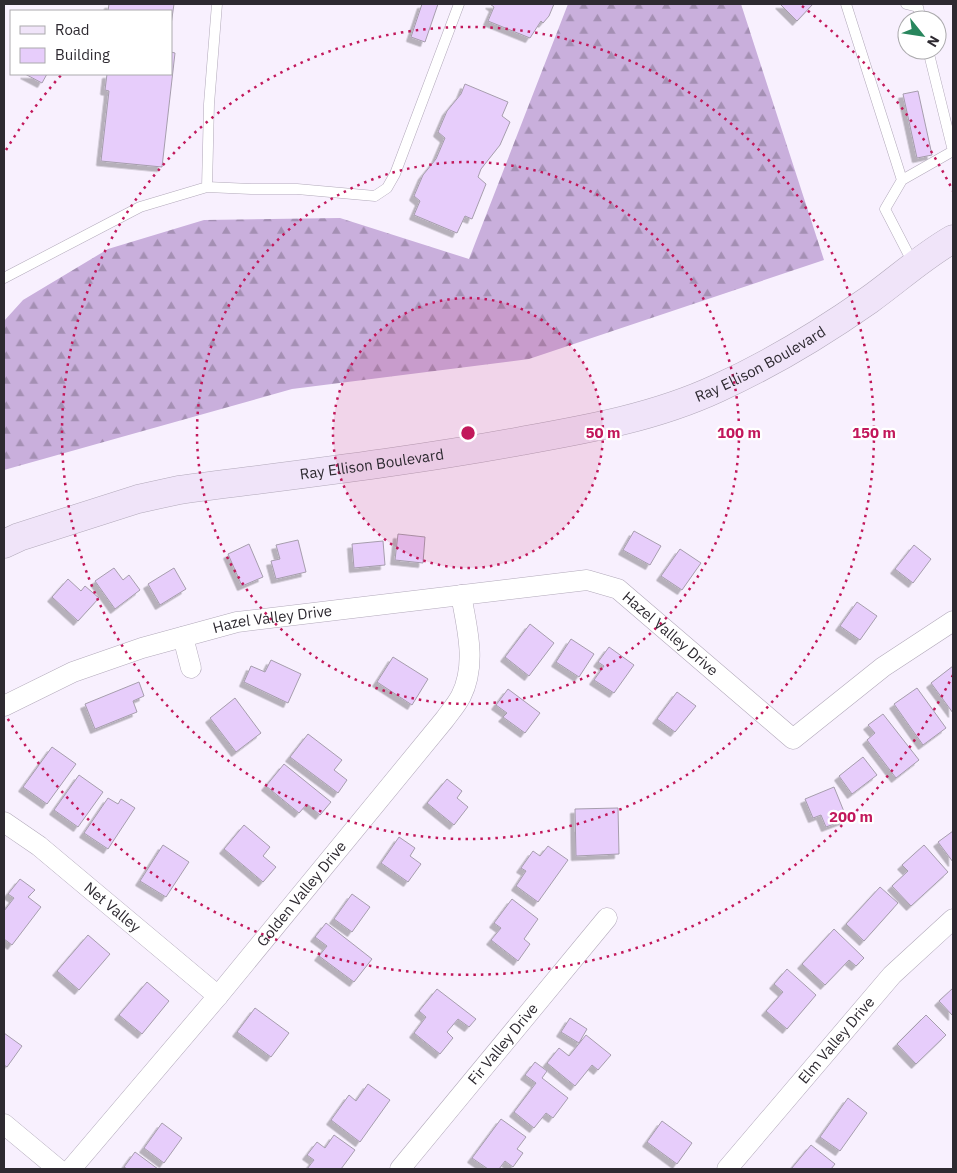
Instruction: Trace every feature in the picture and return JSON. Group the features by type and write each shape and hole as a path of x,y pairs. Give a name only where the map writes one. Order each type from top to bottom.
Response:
{"main road":[{"name":"Ray Ellison Boulevard","path":"4,544 19,537 138,499 179,490 454,454 584,430 677,405 717,389 785,355 839,321 915,266 948,238"}],"street":[{"name":"Hazel Valley Drive","path":"4,706 73,672 142,648 237,622 587,580 618,589 793,740 884,667 953,621"},
{"name":"Golden Valley Drive","path":"71,1169 218,996 445,719 461,696 469,672 470,644 461,595"},
{"path":"183,637 191,668"},
{"name":"Net Valley","path":"4,822 39,846 218,996"},
{"name":"Fir Valley Drive","path":"400,1169 607,918"},
{"name":"Elm Valley Drive","path":"727,1169 892,975 953,919"},
{"path":"4,1124 58,1169"}],"lane":[{"path":"207,187 209,104 217,4"},
{"path":"4,278 140,208 207,187 297,189 375,196 387,188 395,174 459,4"},
{"path":"846,4 902,180"},
{"path":"906,4 918,7 919,10"},
{"path":"915,266 886,209 902,180 953,151 930,60"}],"green space":[{"path":"568,4 741,4 824,260 529,359 292,389 4,470 4,321 23,300 108,249 204,220 340,218 469,259"}],"building":[{"path":"109,4 174,4 172,18 172,10 108,10"},
{"path":"422,4 438,4 425,42 411,37"},
{"path":"490,4 554,4 549,16 543,23 541,21 530,38 488,21 494,7"},
{"path":"780,4 813,4 797,21"},
{"path":"172,52 175,53 162,167 101,161 109,91 105,90 107,75 172,75"},
{"path":"27,75 46,75 42,83"},
{"path":"465,84 508,102 502,116 510,122 500,145 481,169 478,177 486,184 472,219 465,216 457,233 414,215 420,201 414,196 423,175 436,159 445,138 438,132 447,111 461,94"},
{"path":"918,91 932,155 917,158 903,94"},
{"path":"634,531 661,546 650,565 623,550"},
{"path":"398,534 425,537 423,563 395,560"},
{"path":"298,540 306,572 276,579 271,561 280,559 276,545"},
{"path":"383,541 385,565 354,568 352,544"},
{"path":"249,544 263,577 242,586 228,554"},
{"path":"914,545 931,559 913,583 895,569"},
{"path":"680,549 701,563 682,590 661,576"},
{"path":"114,568 123,580 129,575 140,590 115,609 95,581"},
{"path":"174,568 186,589 160,605 148,584"},
{"path":"68,579 81,591 85,586 99,598 78,621 52,597"},
{"path":"857,602 877,616 860,640 840,626"},
{"path":"530,624 554,643 529,676 505,657"},
{"path":"571,639 594,654 579,677 556,662"},
{"path":"609,647 634,665 614,693 594,680 604,666 598,662"},
{"path":"393,657 428,679 412,705 377,682"},
{"path":"271,660 301,674 288,703 244,682 251,666 265,672"},
{"path":"953,666 953,713 931,683"},
{"path":"139,682 144,696 133,701 137,712 95,729 85,704"},
{"path":"917,688 946,728 923,745 894,704"},
{"path":"508,689 540,713 525,733 503,717 507,713 496,705"},
{"path":"677,692 696,706 675,732 657,719"},
{"path":"235,698 261,733 236,752 210,718"},
{"path":"883,714 919,760 896,778 867,740 875,733 868,725"},
{"path":"308,734 342,760 334,770 347,780 338,793 290,757"},
{"path":"52,747 76,764 47,804 23,787"},
{"path":"863,757 877,775 852,794 839,776"},
{"path":"284,764 331,802 320,815 307,804 299,813 266,786"},
{"path":"79,775 103,792 78,827 54,810"},
{"path":"447,779 462,791 457,798 468,807 454,825 427,803"},
{"path":"834,787 847,819 826,827 821,815 813,818 805,799"},
{"path":"108,798 118,804 121,799 135,808 108,849 84,833"},
{"path":"618,808 619,854 576,856 575,809"},
{"path":"244,825 270,847 263,856 276,867 263,882 224,849"},
{"path":"953,831 953,862 938,842"},
{"path":"399,837 415,848 410,856 421,864 408,882 381,863"},
{"path":"163,845 189,862 166,897 140,881"},
{"path":"924,845 948,872 911,906 892,886 908,871 902,865"},
{"path":"548,846 568,860 538,902 516,886 526,871 521,868 533,851 540,856"},
{"path":"20,879 35,890 28,897 41,907 12,945 4,939 4,911 14,898 8,894"},
{"path":"880,887 898,903 864,941 846,924"},
{"path":"352,894 370,907 352,932 334,919"},
{"path":"512,899 538,919 524,939 530,944 518,961 491,940 501,928 494,923"},
{"path":"326,923 372,959 354,982 319,956 327,946 315,937"},
{"path":"834,929 864,958 856,966 849,960 825,985 802,964"},
{"path":"88,935 110,954 79,990 57,971"},
{"path":"787,969 816,995 787,1029 766,1011 783,992 774,984"},
{"path":"147,982 169,1001 142,1034 119,1015"},
{"path":"953,988 953,1016 939,1001"},
{"path":"437,989 476,1019 469,1027 458,1019 447,1032 453,1038 440,1054 414,1033 426,1017 419,1011"},
{"path":"255,1008 289,1033 271,1057 237,1032"},
{"path":"926,1015 946,1035 916,1064 897,1044"},
{"path":"570,1018 587,1029 579,1043 561,1032"},
{"path":"4,1033 22,1046 7,1067 4,1065"},
{"path":"586,1035 611,1055 598,1070 592,1065 575,1086 547,1063 559,1048 569,1056"},
{"path":"535,1062 547,1071 542,1078 568,1098 553,1118 546,1113 534,1128 514,1112 536,1083 525,1075"},
{"path":"368,1084 390,1100 360,1142 331,1120 349,1095 356,1101"},
{"path":"848,1098 867,1113 840,1151 820,1137"},
{"path":"501,1119 526,1137 517,1149 523,1153 513,1167 505,1161 499,1169 488,1169 472,1158"},
{"path":"662,1121 692,1143 677,1164 647,1142"},
{"path":"162,1123 182,1138 164,1163 144,1148"},
{"path":"334,1135 355,1150 341,1169 307,1169 314,1160 307,1155 317,1142 325,1148"},
{"path":"811,1145 835,1164 831,1169 791,1169"},
{"path":"135,1152 158,1169 127,1169 124,1167"}]}
